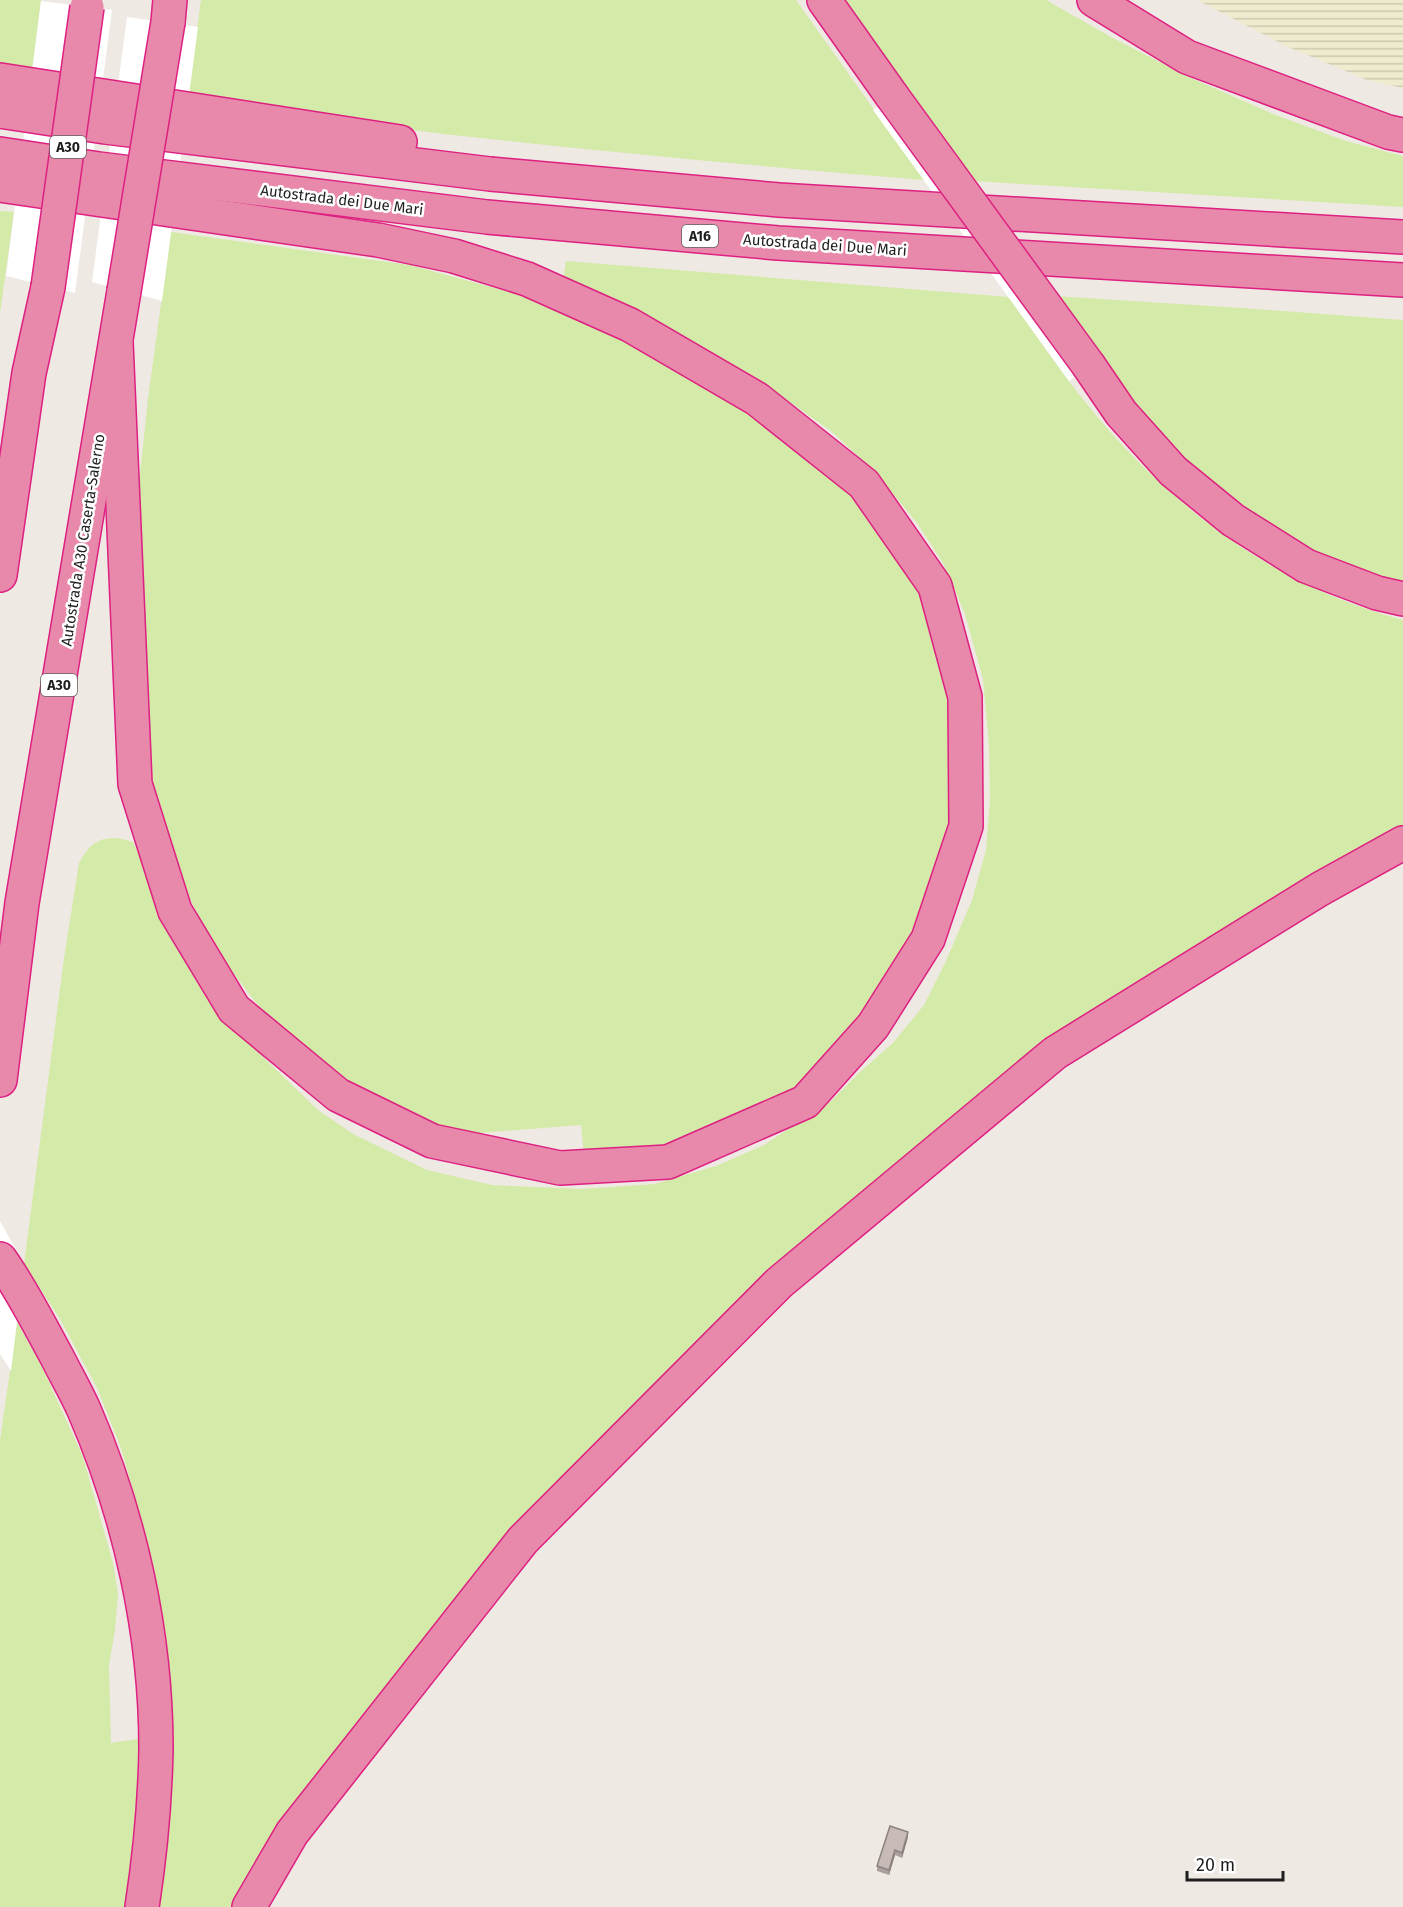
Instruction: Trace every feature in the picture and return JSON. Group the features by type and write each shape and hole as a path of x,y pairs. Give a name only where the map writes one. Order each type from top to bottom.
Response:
{"highway":[{"path":"824,0 1121,413 1173,471 1233,520 1306,566 1377,593 1403,599"},
{"path":"1094,0 1187,57 1388,132 1403,135"},
{"name":"A30","path":"0,575 29,373 48,287 87,4"},
{"name":"Autostrada A30 Caserta-Salerno","path":"0,1080 22,903 169,11"},
{"path":"0,80 778,200"},
{"path":"0,111 128,130 490,174 778,200 1403,237"},
{"name":"Autostrada dei Due Mari","path":"0,154 122,172 498,218 778,243 1403,280"},
{"path":"0,185 378,240 454,256 527,279 630,325 757,399 864,484 935,586 965,697 966,826 928,939 873,1026 804,1102 668,1162 560,1168 432,1141 338,1095 234,1009 175,911 135,784 116,342"},
{"path":"249,1907 292,1833 523,1540 779,1283 1054,1053 1320,889 1403,843"},
{"path":"0,1259 20,1290 83,1408 112,1483 137,1574 151,1665 156,1749 151,1847 142,1907"}],"shaded area":[{"path":"1197,0 1403,0 1403,88 1367,80 1286,46"}],"green space":[{"path":"0,0 41,0 31,78 0,72"},
{"path":"201,0 796,0 924,180 463,136 188,100"},
{"path":"835,0 1046,0 1109,36 1191,78 1273,114 1346,141 1403,156 1403,207 972,181"},
{"path":"0,211 14,212 0,314"},
{"path":"171,232 410,265 531,298 646,349 756,410 839,476 934,604 957,700 958,826 923,930 866,1025 810,1078 747,1114 677,1147 584,1155 581,1125 467,1134 417,1127 342,1088 280,1034 211,944 163,839 142,726 131,562 148,398"},
{"path":"566,261 1009,297 1093,412 1125,448 1185,505 1218,531 1288,575 1363,608 1403,620 1403,833 1129,999 640,1415 243,1907 160,1907 168,1842 172,1775 168,1655 143,1527 121,1448 97,1388 60,1319 24,1264 64,958 79,863 89,848 107,838 133,842 179,939 222,1013 318,1110 353,1134 427,1170 492,1185 582,1189 655,1184 716,1166 764,1145 830,1102 893,1043 924,1005 972,900 986,850 990,800 989,745 983,679 965,614 943,563 917,523 874,471 831,431 771,389 688,339 563,281"},
{"path":"1055,296 1403,320 1403,587 1319,556 1264,525 1189,463 1139,409"},
{"path":"17,1322 43,1369 83,1457 113,1563 118,1594 109,1665 111,1743 138,1739 134,1844 125,1907 0,1907 0,1440"}],"pier":[{"path":"41,1 112,10 75,293 6,276"},
{"path":"127,17 198,27 162,301 92,282"},
{"path":"904,88 1100,359 1069,381 873,110"},
{"path":"0,1221 24,1264 11,1371 0,1354"}],"building":[{"path":"890,1826 908,1832 902,1853 895,1850 889,1870 877,1866"}]}
